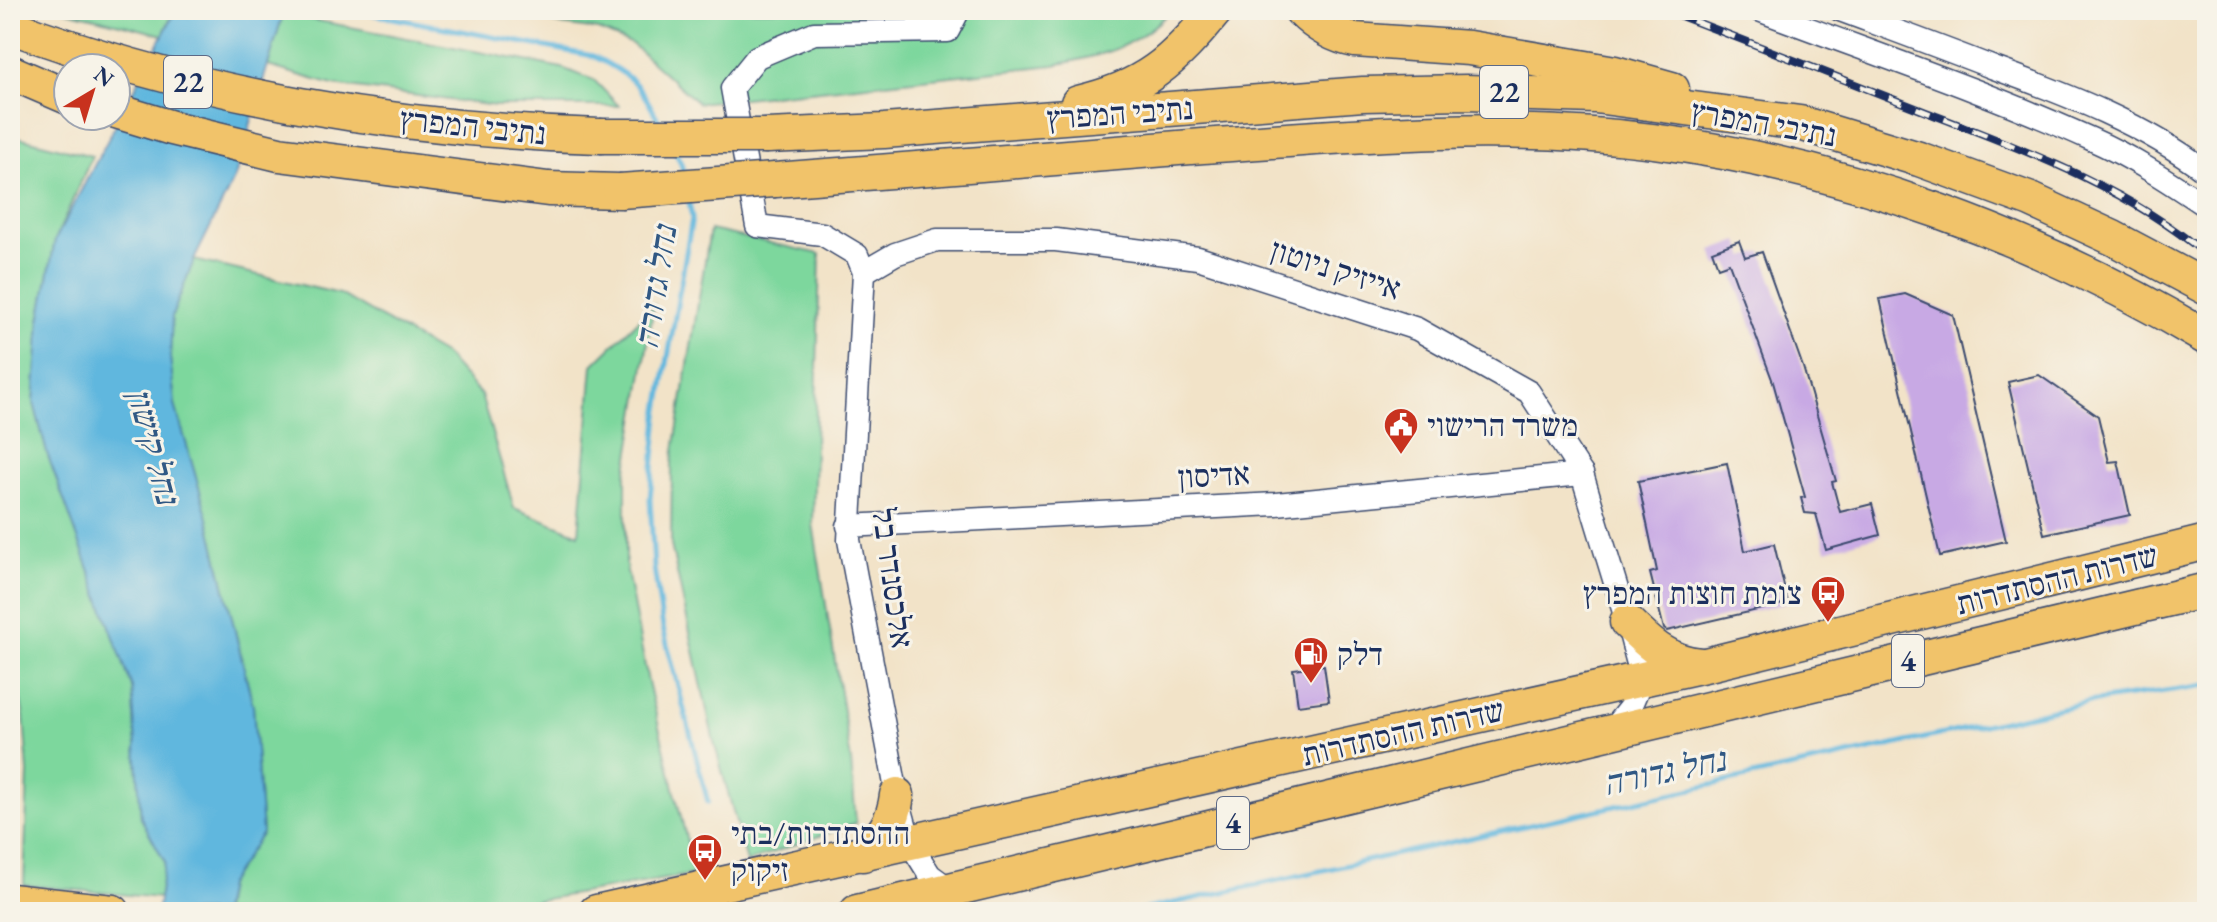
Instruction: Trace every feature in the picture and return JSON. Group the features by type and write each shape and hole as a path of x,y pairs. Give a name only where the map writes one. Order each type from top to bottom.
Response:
{"highway":[{"path":"884,131 1065,106 1103,97 1160,70 1184,49 1216,10"},
{"path":"1301,10 1338,37 1469,48 1601,70 1800,123"},
{"name":"נתיבי המפרץ","path":"10,26 71,49 170,77 277,102 461,127 600,136 767,136 884,131 1363,94 1466,92 1595,96 1800,123 1919,159 2031,200 2113,238 2207,288"},
{"path":"10,72 52,90"},
{"path":"10,85 52,93"},
{"name":"נתיבי המפרץ","path":"132,116 279,154 548,189 620,191 1365,134 1531,132 1653,141 1764,162 1906,200 1990,231 2094,277 2207,338"},
{"name":"שדרות ההסתדרות","path":"596,912 626,908 1705,665 2207,542"},
{"name":"שדרות ההסתדרות","path":"857,912 2207,590"},
{"path":"1627,622 1660,652 1676,661 1705,665"},
{"path":"863,854 886,831 894,814 897,795"},
{"path":"10,901 113,912"}],"street":[{"path":"864,272 857,255 822,234 757,226 732,88 757,57 814,33 948,31 959,10"},
{"path":"1759,10 2093,140 2166,180 2207,207"},
{"path":"1840,10 2107,113 2183,154 2207,172"},
{"name":"אייזיק ניוטון","path":"864,272 895,254 937,240 1056,240 1198,258 1417,329 1529,392 1582,474 1642,679"},
{"name":"אלכסנדר בל","path":"864,272 848,526 897,795 905,811 919,827 930,875 952,891"},
{"name":"אדיסון","path":"848,526 1276,504 1582,474"},
{"name":"אייזיק ניוטון","path":"1601,688 1622,659 1628,637 1627,622"},
{"path":"1609,732 1630,707 1642,679"}],"green space":[{"path":"64,10 174,10 163,35"},
{"path":"496,10 1171,10 1145,33 1118,48 1054,65 698,103 632,44 598,30"},
{"path":"283,14 562,68 594,80 619,106 496,106 333,85 268,66"},
{"path":"10,135 92,156 55,240 40,321 34,403 47,453 132,687 141,818 165,862 159,898 24,885 28,772 24,717 10,648"},
{"path":"710,230 820,254 813,524 851,761 856,823 747,862 713,738 671,545 672,463"},
{"path":"194,260 340,294 445,355 481,395 514,508 579,534 593,365 654,305 626,475 626,566 648,682 695,874 468,912 223,912 227,885 262,833 253,706 209,522 175,405 170,357 172,316"}],"water":[{"name":"נחל קישון","path":"174,10 284,10 235,177 194,260 172,316 170,357 175,405 209,522 253,706 262,833 227,885 222,912 157,912 165,862 141,818 132,687 47,453 34,403 40,321 55,240 112,132 132,132 132,94"}],"building":[{"path":"1739,241 1745,257 1762,252 1803,367 1836,481 1832,482 1840,512 1872,504 1880,535 1826,550 1816,514 1805,513 1801,498 1805,497 1773,382 1729,263 1718,267 1712,251"},
{"path":"1905,294 1953,315 2006,541 1940,556 1880,299"},
{"path":"2039,375 2098,416 2109,462 2118,461 2130,515 2044,534 2008,382"},
{"path":"1727,463 1745,551 1774,544 1788,603 1667,631 1650,573 1657,571 1638,481"},
{"name":"דלק","path":"1324,665 1329,701 1298,705 1293,669"}],"waterway":[{"name":"נחל גדורה","path":"351,10 593,56 634,83 661,125"},
{"name":"נחל גדורה","path":"673,148 684,176"},
{"name":"נחל גדורה","path":"688,197 692,218 658,416 650,499 654,568 663,628 708,802"},
{"name":"נחל גדורה","path":"1133,912 2089,702 2207,685"}],"railway":[{"path":"1665,10 2072,172 2142,209 2207,255"}],"place":[{"name":"משרד הרישוי","path":"1401,456"},
{"name":"צומת חוצות המפרץ","path":"1828,624"},
{"name":"דלק","path":"1311,685"},
{"name":"ההסתדרות/בתי זיקוק","path":"705,882"}]}
